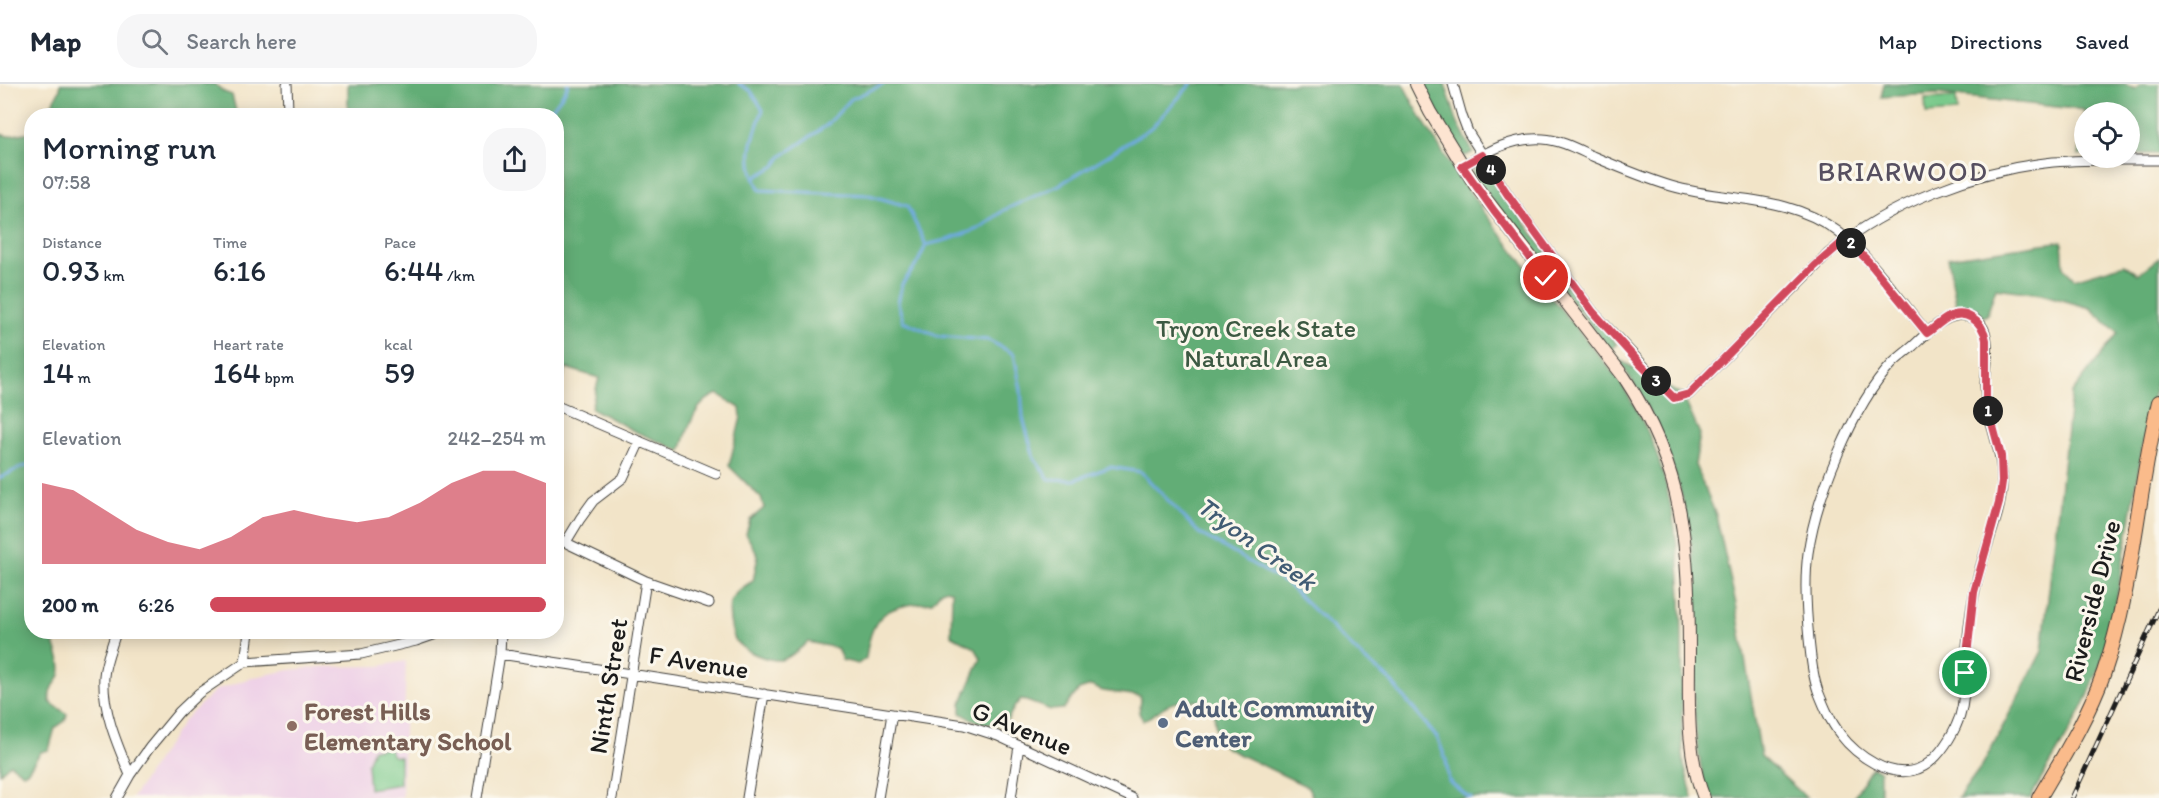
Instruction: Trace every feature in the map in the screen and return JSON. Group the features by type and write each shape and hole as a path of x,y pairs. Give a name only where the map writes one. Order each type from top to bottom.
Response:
{"main road":[{"path":"1416,84 1462,166 1494,211 1624,377 1643,407 1664,450 1677,494 1686,539 1690,741 1695,769 1704,798"},
{"name":"Riverside Drive","path":"2039,798 2085,716 2105,670 2123,598 2155,446 2159,402"}],"street":[{"path":"287,84 288,108"},
{"path":"1453,84 1462,117 1482,155 1508,195 1593,312 1671,397 1678,399 1689,394 1815,266 1846,239 1885,216 1923,198 2004,171 2055,162 2159,160"},
{"path":"1462,166 1499,146 1520,140 1552,140 1672,187 1761,200 1791,208 1818,219 1846,239 1868,261 1927,333"},
{"path":"1960,315 1969,316 1982,326 1986,340 1986,401 2001,456 2002,482 1999,503 1974,592 1964,704 1961,715 1947,741 1929,762 1922,768 1906,771 1890,769 1872,762 1850,746 1829,718 1813,676 1806,603 1806,574 1810,541 1817,513 1847,435 1882,376 1927,333 1946,318 1960,315"},
{"path":"564,409 716,474"},
{"path":"564,536 593,501 623,478 640,441"},
{"path":"564,541 646,580 710,603"},
{"name":"Ninth Street","path":"612,798 646,580"},
{"path":"114,639 104,674 104,691 108,716 130,775"},
{"path":"245,662 248,639"},
{"path":"117,798 130,775 179,712 199,693 245,662 361,654 422,639"},
{"path":"477,798 501,639"},
{"name":"F Avenue","path":"500,654 892,714"},
{"path":"747,798 764,693"},
{"path":"878,798 892,714"},
{"name":"G Avenue","path":"892,714 977,728 1132,798"},
{"path":"1011,798 1019,747"}],"shaded area":[{"name":"Forest Hills Elementary School","path":"406,661 402,798 132,798 184,720 216,690 254,677 290,670 379,666"}],"green space":[{"path":"60,84 215,84 224,92 232,95 235,108 50,108 60,89"},
{"name":"Tryon Creek State Natural Area","path":"348,84 1403,84 1425,124 1476,201 1619,380 1653,444 1665,479 1678,552 1682,626 1682,737 1684,765 1693,798 1313,798 1308,787 1226,748 1217,740 1214,714 1207,703 1191,701 1174,703 1143,720 1139,713 1140,696 1103,691 1091,686 1079,690 1063,709 1051,710 1021,699 1005,724 982,723 961,713 961,704 981,658 975,648 951,635 952,592 947,589 941,591 932,602 904,606 885,613 873,630 866,658 858,664 842,660 837,648 808,642 792,655 781,660 769,659 749,651 735,640 729,607 736,593 753,581 758,556 746,534 750,520 764,508 761,498 729,466 741,417 740,408 718,394 703,403 693,417 681,451 634,431 591,408 599,378 566,368 564,374 564,108 348,108"},
{"path":"1421,84 1445,84 1458,124 1473,152 1466,156 1459,154"},
{"path":"1884,84 2125,84 2135,89 2140,84 2159,84 2159,154 2140,154 2140,102 2074,102 2074,109 1938,94 1881,97"},
{"path":"1956,97 1957,112 1926,114 1925,99"},
{"path":"24,133 24,639 53,639 61,670 51,689 50,702 67,714 65,721 55,728 49,750 41,752 27,772 23,773 10,764 0,773 0,134 8,136"},
{"path":"1481,162 1593,316 1617,344 1610,350 1472,175 1474,167"},
{"path":"2062,241 2064,268 2074,279 2124,264 2138,274 2159,258 2159,373 2149,409 2115,609 2102,661 2088,696 2076,721 2030,798 1958,798 1983,764 2042,651 2071,394 2118,333 2090,308 2041,294 1996,288 1987,315 1979,319 1957,310 1948,258"},
{"path":"1618,359 1683,396 1700,434 1695,465 1716,515 1736,604 1761,756 1807,798 1711,798 1707,792 1694,711 1695,602 1687,517 1680,489 1660,435 1648,409"},
{"path":"389,748 393,756 400,757 400,784 369,789 367,764 373,749"},
{"path":"1872,767 1880,771 1880,798 1853,798"}],"waterway":[{"path":"553,108 568,84"},
{"name":"Tryon Creek","path":"739,84 751,91 763,110 751,150 752,169 760,190 869,195 907,206 926,245 917,264 902,284 898,303 903,321 938,336 988,340 1014,354 1021,390 1023,418 1034,458 1049,479 1074,480 1110,467 1141,472 1199,533 1287,584 1365,660 1389,679 1438,739 1446,760 1449,781 1471,798"},
{"path":"754,178 775,166 782,156 827,125 851,99 884,84"},
{"path":"926,245 978,229 1004,210 1059,185 1107,156 1152,127 1191,84"},
{"path":"0,478 24,466"}],"railway":[{"path":"2072,798 2159,609"}],"place":[{"name":"Adult Community Center","path":"1163,723"},
{"name":"Forest Hills Elementary School","path":"292,726"}],"district":[{"name":"BRIARWOOD","path":"1903,171"}],"route":[{"path":"1546,278 1462,166 1482,155 1508,195 1593,312 1674,398 1678,399 1689,394 1815,266 1846,239 1868,261 1927,333 1946,318 1953,316 1969,316 1978,321 1986,340 1986,401 2001,456 2002,494 1974,592 1965,673"}]}
